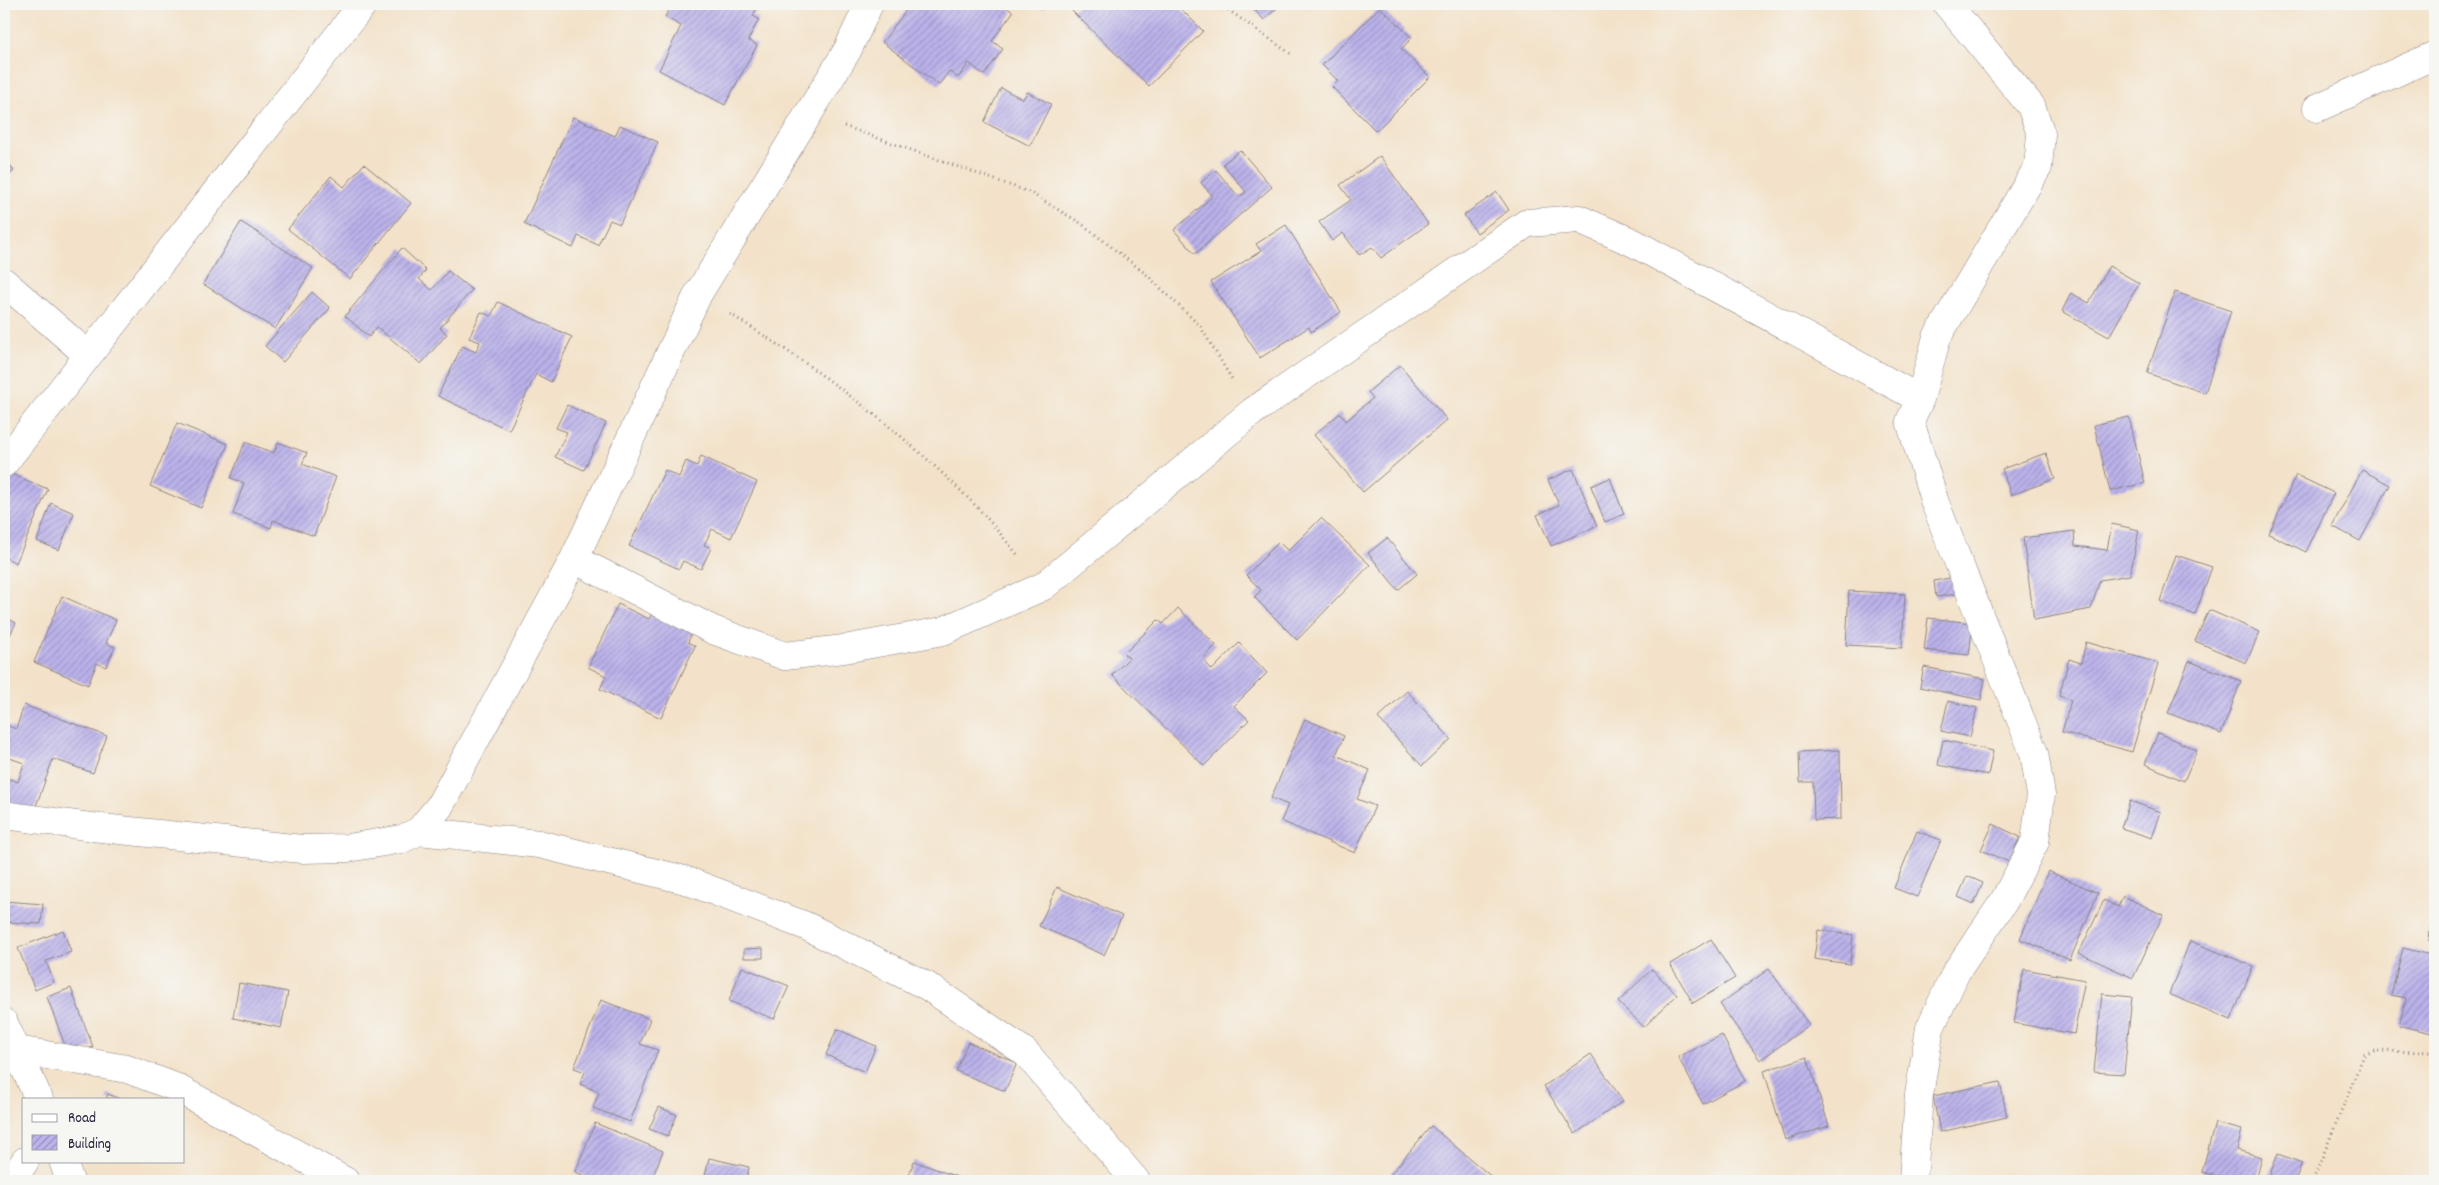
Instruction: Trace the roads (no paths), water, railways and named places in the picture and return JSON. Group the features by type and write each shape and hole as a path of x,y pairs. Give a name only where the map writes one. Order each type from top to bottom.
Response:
{"street":[{"path":"4,463 363,4"},
{"path":"4,814 92,827 302,849 348,848 402,839 419,831 440,807 574,559 698,294 847,51 869,4"},
{"path":"1913,1181 1919,1095 1930,1028 1956,972 2004,901 2035,842 2041,795 2034,753 1934,503 1910,420 1920,399 1937,336 2038,167 2041,134 2031,106 1947,4"},
{"path":"2317,108 2435,55"},
{"path":"574,559 713,630 785,656 844,649 943,631 1044,586 1252,412 1527,223 1579,219 1634,243 1920,399"},
{"path":"4,282 88,355"},
{"path":"419,831 539,844 685,880 806,926 927,986 1025,1052 1136,1181"},
{"path":"4,1022 39,1098"},
{"path":"17,1050 127,1069 175,1087 345,1181"},
{"path":"12,1181 24,1162"},
{"path":"63,1162 70,1181"}]}
